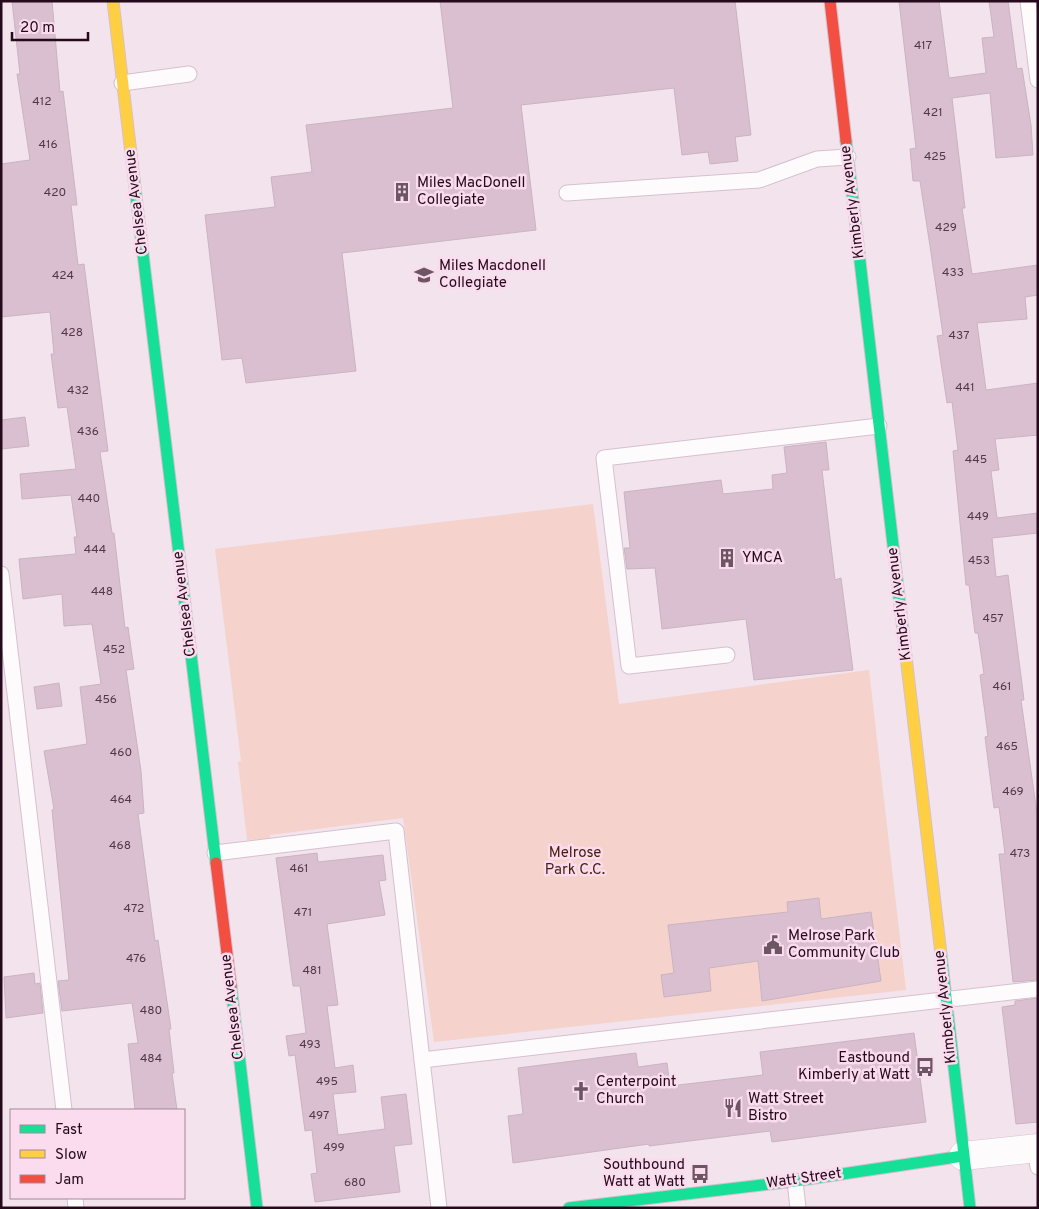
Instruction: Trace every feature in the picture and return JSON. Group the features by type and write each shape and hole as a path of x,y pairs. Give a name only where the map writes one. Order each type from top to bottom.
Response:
{"street":[{"name":"Chelsea Avenue","path":"113,1 257,1208"},
{"name":"Kimberly Avenue","path":"830,1 970,1208"},
{"name":"Watt Street","path":"570,1208 619,1205 963,1156 1037,1154"}],"lane":[{"path":"1028,1 1038,80"},
{"path":"122,83 189,74"},
{"path":"567,193 759,180 818,159 848,157"},
{"path":"727,655 629,666 604,458 879,426"},
{"path":"1,574 64,1109"},
{"path":"215,853 396,831 439,1208"},
{"path":"422,1060 1038,989"},
{"path":"795,1181 798,1208"}],"green space":[{"name":"Melrose Park C.C.","path":"593,504 619,704 869,670 906,990 434,1042 403,818 270,835 270,838 247,840 238,762 241,761 215,549"}],"building":[{"path":"12,1 52,1 60,92 63,91 77,205 71,205 78,265 84,264 108,451 100,452 112,533 114,533 125,628 128,627 134,669 126,670 141,771 144,813 138,814 155,941 158,940 171,1029 169,1029 174,1073 172,1073 177,1109 135,1109 128,1044 138,1043 132,1003 62,1011 58,981 69,980 52,810 54,809 44,751 87,744 80,687 101,684 92,624 64,626 62,594 23,599 19,559 76,554 74,537 77,537 71,495 22,499 20,474 76,469 67,407 58,408 51,354 54,354 50,312 1,317 1,164 30,160 17,74 20,74"},
{"name":"Miles MacDonell Collegiate","path":"440,1 735,1 751,135 735,137 738,161 710,164 708,152 682,155 674,88 521,105 536,230 342,253 356,371 246,383 242,358 222,360 205,215 275,207 271,177 312,172 306,125 453,108"},
{"path":"899,1 939,1 949,78 986,73 982,38 994,37 989,1 1008,1 1017,69 1022,68 1031,125 1033,155 996,158 990,93 952,98 965,208 962,208 972,274 1038,265 1038,295 1025,297 1027,319 977,323 986,390 1038,383 1038,435 995,439 999,470 991,471 997,518 1038,513 1038,533 992,538 996,577 1008,575 1024,700 1021,700 1038,821 1038,980 1013,982 999,854 1005,854 999,807 994,808 985,737 988,736 980,675 984,674 978,633 975,633 969,585 966,585 953,451 958,450 952,402 947,403 937,336 943,335 920,181 913,181 910,149 916,148"},
{"path":"25,417 29,446 1,449 1,420"},
{"name":"YMCA","path":"826,442 829,470 822,470 835,580 841,578 853,670 754,680 746,619 662,629 655,568 627,569 624,548 630,548 624,492 721,480 723,494 773,489 772,475 787,473 784,447"},
{"path":"59,683 62,706 37,709 34,687"},
{"path":"317,853 318,862 383,855 386,880 379,881 385,915 327,924 338,1005 327,1006 335,1068 353,1065 356,1092 333,1094 338,1135 385,1129 381,1097 406,1094 412,1144 394,1146 400,1192 315,1202 311,1174 317,1173 312,1130 305,1131 295,1055 289,1056 286,1036 306,1033 300,986 293,986 276,858"},
{"name":"Melrose Park Community Club","path":"819,898 821,919 871,912 881,981 762,1001 758,961 709,968 711,991 664,997 661,975 674,973 668,925 788,912 787,902"},
{"path":"34,973 35,984 40,983 43,1013 6,1018 4,977"},
{"path":"1038,998 1038,1122 1016,1124 1002,1007 1015,1005 1015,1001"},
{"path":"914,1033 926,1122 772,1142 770,1131 649,1146 649,1144 513,1163 508,1116 523,1114 518,1068 636,1053 638,1067 667,1063 670,1086 763,1075 760,1052"}],"traffic: fast":[{"path":"846,141 905,648"},
{"path":"134,179 216,863"},
{"path":"941,954 970,1208"},
{"path":"231,986 257,1208"},
{"path":"569,1208 795,1181 963,1156"}],"traffic: slow":[{"path":"113,1 134,179"},
{"path":"905,648 941,954"}],"traffic: jam":[{"path":"830,1 846,141"},
{"path":"216,863 231,986"}],"place":[{"name":"Miles MacDonell Collegiate","path":"402,192"},
{"name":"Miles Macdonell Collegiate","path":"424,275"},
{"name":"YMCA","path":"727,558"},
{"name":"Melrose Park Community Club","path":"773,945"},
{"name":"Eastbound Kimberly at Watt","path":"925,1067"},
{"name":"Centerpoint Church","path":"581,1091"},
{"name":"Watt Street Bistro","path":"733,1108"},
{"name":"Southbound Watt at Watt","path":"700,1174"}]}
